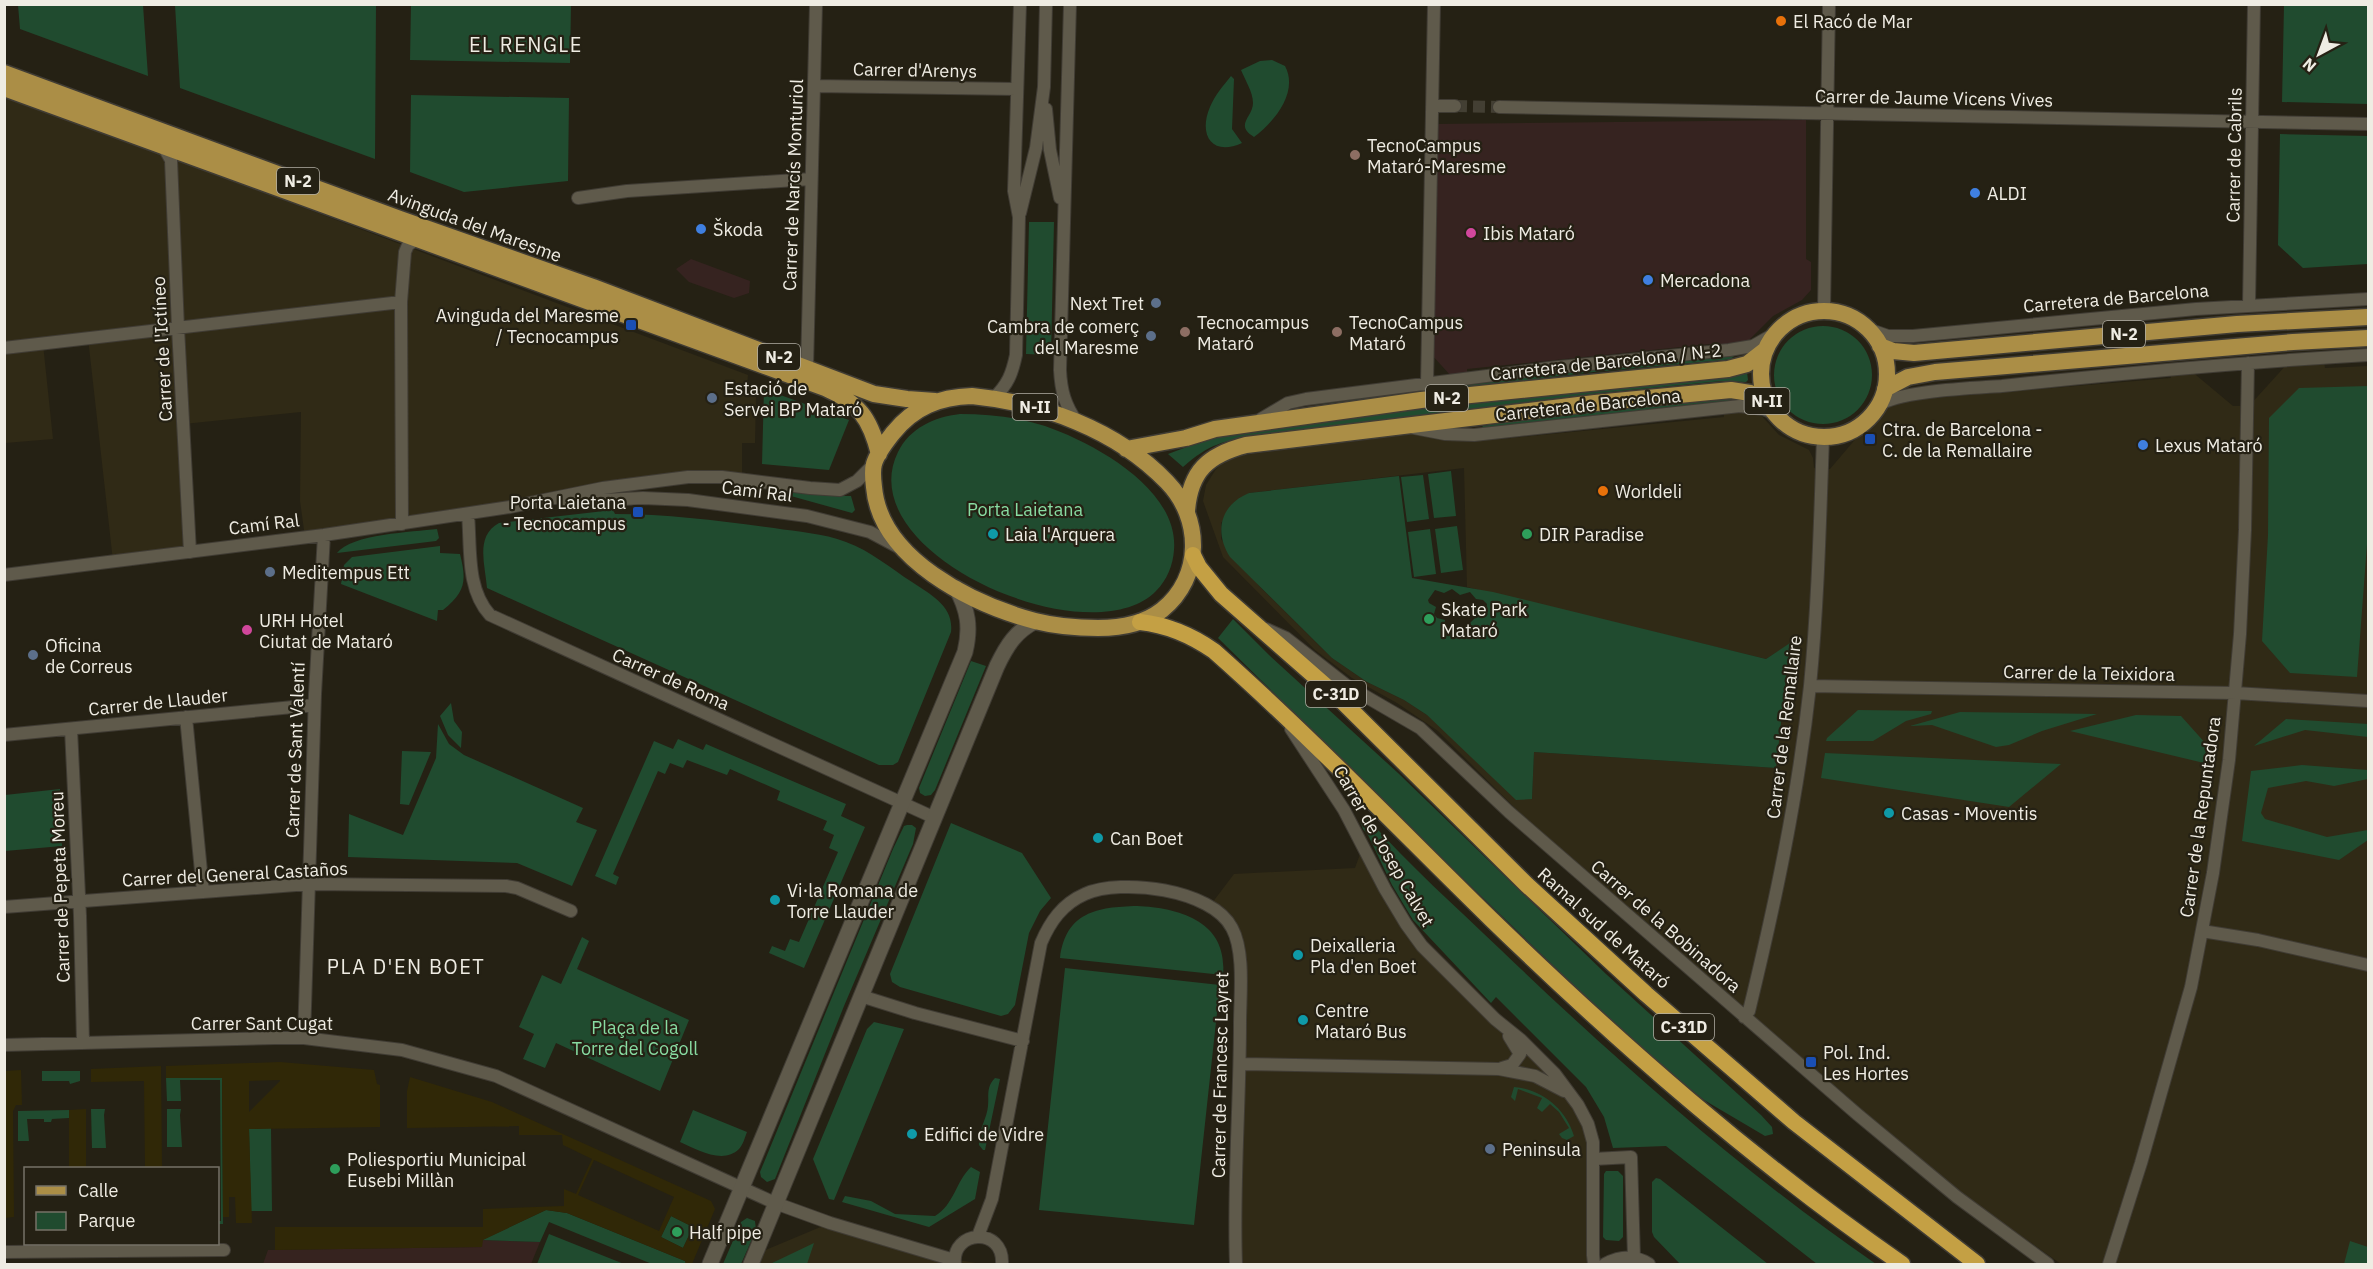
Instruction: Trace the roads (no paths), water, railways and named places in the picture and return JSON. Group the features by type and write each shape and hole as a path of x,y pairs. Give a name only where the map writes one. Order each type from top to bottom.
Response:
{"highway":[{"path":"1193,555 1213,585 1256,624"},
{"name":"C-31D","path":"1140,622 1166,626 1205,645 1276,709 1544,970 1635,1054 1833,1216 1902,1264"},
{"name":"Ramal sud de Mataró","path":"1256,624 1336,695 1527,885 1655,1001 1794,1122 1977,1264"}],"main road":[{"name":"Avinguda del Maresme","path":"4,73 400,219 593,287 874,394 935,401"},
{"name":"Avinguda del Maresme","path":"4,88 807,380 835,393 860,410 875,437 877,459"},
{"name":"N-II","path":"1824,311 1853,318 1868,329 1880,346 1886,367 1885,389 1878,406 1870,417 1848,432 1823,437 1802,433 1792,428 1772,409 1761,377 1765,350 1774,334 1796,317 1824,311"},
{"name":"N-2","path":"1880,346 1893,351 1914,353 2237,324 2368,317"},
{"name":"N-2","path":"1885,389 1908,377 1942,372 2293,342 2368,338"},
{"name":"Carretera de Barcelona / N-2","path":"1126,449 1186,438 1215,429 1421,400 1728,369 1747,364 1765,350"},
{"name":"N-2","path":"1187,512 1189,492 1195,478 1214,457 1226,450 1246,445 1595,403 1731,390 1750,393 1772,409"},
{"name":"N-II","path":"955,396 994,398 1039,408 1077,422 1126,449 1168,483 1187,512 1193,533 1193,555 1187,576 1171,601 1162,610 1140,622 1125,626 1097,628 1063,626 1036,621 999,609 936,576 904,550 886,528 878,511 874,487 877,459 906,418 935,401 955,396"}],"street":[{"name":"Carrer de Narcís Monturiol","path":"807,368 816,4"},
{"path":"994,398 1007,385 1016,355 1019,217 1014,191 1020,4"},
{"path":"1019,217 1036,148 1044,87 1046,4"},
{"path":"1070,4 1060,387 1067,408 1077,422"},
{"path":"1427,385 1434,4"},
{"path":"1824,311 1829,4"},
{"name":"Carrer de Cabrils","path":"2250,305 2254,4"},
{"name":"Carrer d'Arenys","path":"814,86 1016,89"},
{"path":"1044,87 1050,150 1064,218"},
{"path":"1432,106 1455,106"},
{"name":"Carrer de Jaume Vicens Vives","path":"1499,107 2368,124"},
{"name":"Carrer de l'Ictíneo","path":"163,146 171,160 190,552"},
{"path":"578,198 627,191 811,179"},
{"path":"402,524 401,302 405,252 408,244 417,239"},
{"name":"Carretera de Barcelona","path":"1868,329 1888,336 1913,336 2250,305 2368,299"},
{"path":"4,348 401,302"},
{"path":"1253,423 1288,403 1306,399 1549,368 1738,349 1753,346 1774,334"},
{"path":"1878,406 1896,397 2161,369 2368,355"},
{"name":"Carrer de la Repuntadora","path":"2109,1264 2141,1163 2191,987 2215,862 2235,693 2245,541 2248,363"},
{"name":"Carrer de la Remallaire","path":"1744,1017 1749,1011 1781,873 1802,752 1818,569 1823,437"},
{"name":"Camí Ral","path":"4,575 402,524 528,504 603,488 688,477 722,477 810,488 840,489 858,481 877,459"},
{"name":"Camí Ral","path":"528,504 644,498 688,501 837,522 870,532 904,550"},
{"name":"Carrer de Roma","path":"468,514 474,592 490,615 935,818"},
{"name":"Carrer de Sant Valentí","path":"304,1038 314,705 324,535"},
{"path":"710,1264 902,803 968,638 968,616 956,588"},
{"path":"751,1264 1005,648 1022,628 1036,621"},
{"name":"Carrer de la Bobinadora","path":"1256,624 1286,638 1346,685 1420,728 1509,812 1744,1017 1920,1167 2048,1264"},
{"name":"Carrer de la Teixidora","path":"1809,686 2235,693 2368,701"},
{"name":"Carrer de Llauder","path":"4,735 314,705"},
{"name":"Carrer de Josep Calvet","path":"1276,709 1344,810 1384,889 1422,946 1495,1019 1547,1065 1578,1105 1588,1124 1593,1142 1594,1264"},
{"path":"186,717 203,892"},
{"name":"Carrer de Pepeta Moreu","path":"71,729 80,902 83,1043"},
{"name":"Carrer del General Castaños","path":"4,907 309,884 506,886 517,888 571,911"},
{"name":"Carrer de Francesc Layret","path":"978,1236 992,1199 1041,944 1057,914 1086,894 1130,887 1163,891 1195,900 1209,907 1232,928 1241,963 1234,1229 1236,1264"},
{"path":"2202,932 2258,940 2368,965"},
{"path":"861,996 1023,1041"},
{"name":"Carrer de Josep Calvet","path":"1495,1019 1520,1054 1512,1065 1499,1069"},
{"name":"Carrer Sant Cugat","path":"4,1045 304,1038 402,1050 496,1076 775,1203 830,1223 955,1262"},
{"path":"1240,1064 1499,1069 1535,1076 1549,1081 1567,1093"},
{"path":"1594,1159 1631,1157 1634,1258"},
{"path":"955,1262 956,1251 962,1243 978,1236 989,1239 998,1246 1003,1256 1002,1264"},
{"path":"4,1252 224,1250"},
{"path":"1605,1264 1623,1257 1634,1258 1649,1264"}],"tunnel":[{"path":"1455,106 1499,107"}],"place":[{"name":"El Racó de Mar","path":"1781,21"},
{"name":"TecnoCampus Mataró-Maresme","path":"1355,155"},
{"name":"ALDI","path":"1975,193"},
{"name":"Škoda","path":"701,229"},
{"name":"Ibis Mataró","path":"1471,233"},
{"name":"Mercadona","path":"1648,280"},
{"name":"Next Tret","path":"1156,303"},
{"name":"Avinguda del Maresme / Tecnocampus","path":"631,325"},
{"name":"Tecnocampus Mataró","path":"1185,332"},
{"name":"TecnoCampus Mataró","path":"1337,332"},
{"name":"Cambra de comerç del Maresme","path":"1151,336"},
{"name":"Estació de Servei BP Mataró","path":"712,398"},
{"name":"Ctra. de Barcelona - C. de la Remallaire","path":"1870,439"},
{"name":"Lexus Mataró","path":"2143,445"},
{"name":"Worldeli","path":"1603,491"},
{"name":"Porta Laietana - Tecnocampus","path":"638,512"},
{"name":"Laia l'Arquera","path":"993,534"},
{"name":"DIR Paradise","path":"1527,534"},
{"name":"Meditempus Ett","path":"270,572"},
{"name":"Skate Park Mataró","path":"1429,619"},
{"name":"URH Hotel Ciutat de Mataró","path":"247,630"},
{"name":"Oficina de Correus","path":"33,655"},
{"name":"Casas - Moventis","path":"1889,813"},
{"name":"Can Boet","path":"1098,838"},
{"name":"Vi·la Romana de Torre Llauder","path":"775,900"},
{"name":"Deixalleria Pla d'en Boet","path":"1298,955"},
{"name":"Centre Mataró Bus","path":"1303,1020"},
{"name":"Pol. Ind. Les Hortes","path":"1811,1062"},
{"name":"Edifici de Vidre","path":"912,1134"},
{"name":"Peninsula","path":"1490,1149"},
{"name":"Poliesportiu Municipal Eusebi Millàn","path":"335,1169"},
{"name":"Half pipe","path":"677,1232"}],"district":[{"name":"EL RENGLE","path":"526,44"},
{"name":"PLA D'EN BOET","path":"406,966"}],"park label":[{"name":"Porta Laietana","path":"1025,509"},
{"name":"Plaça de la Torre del Cogoll","path":"635,1037"}]}
